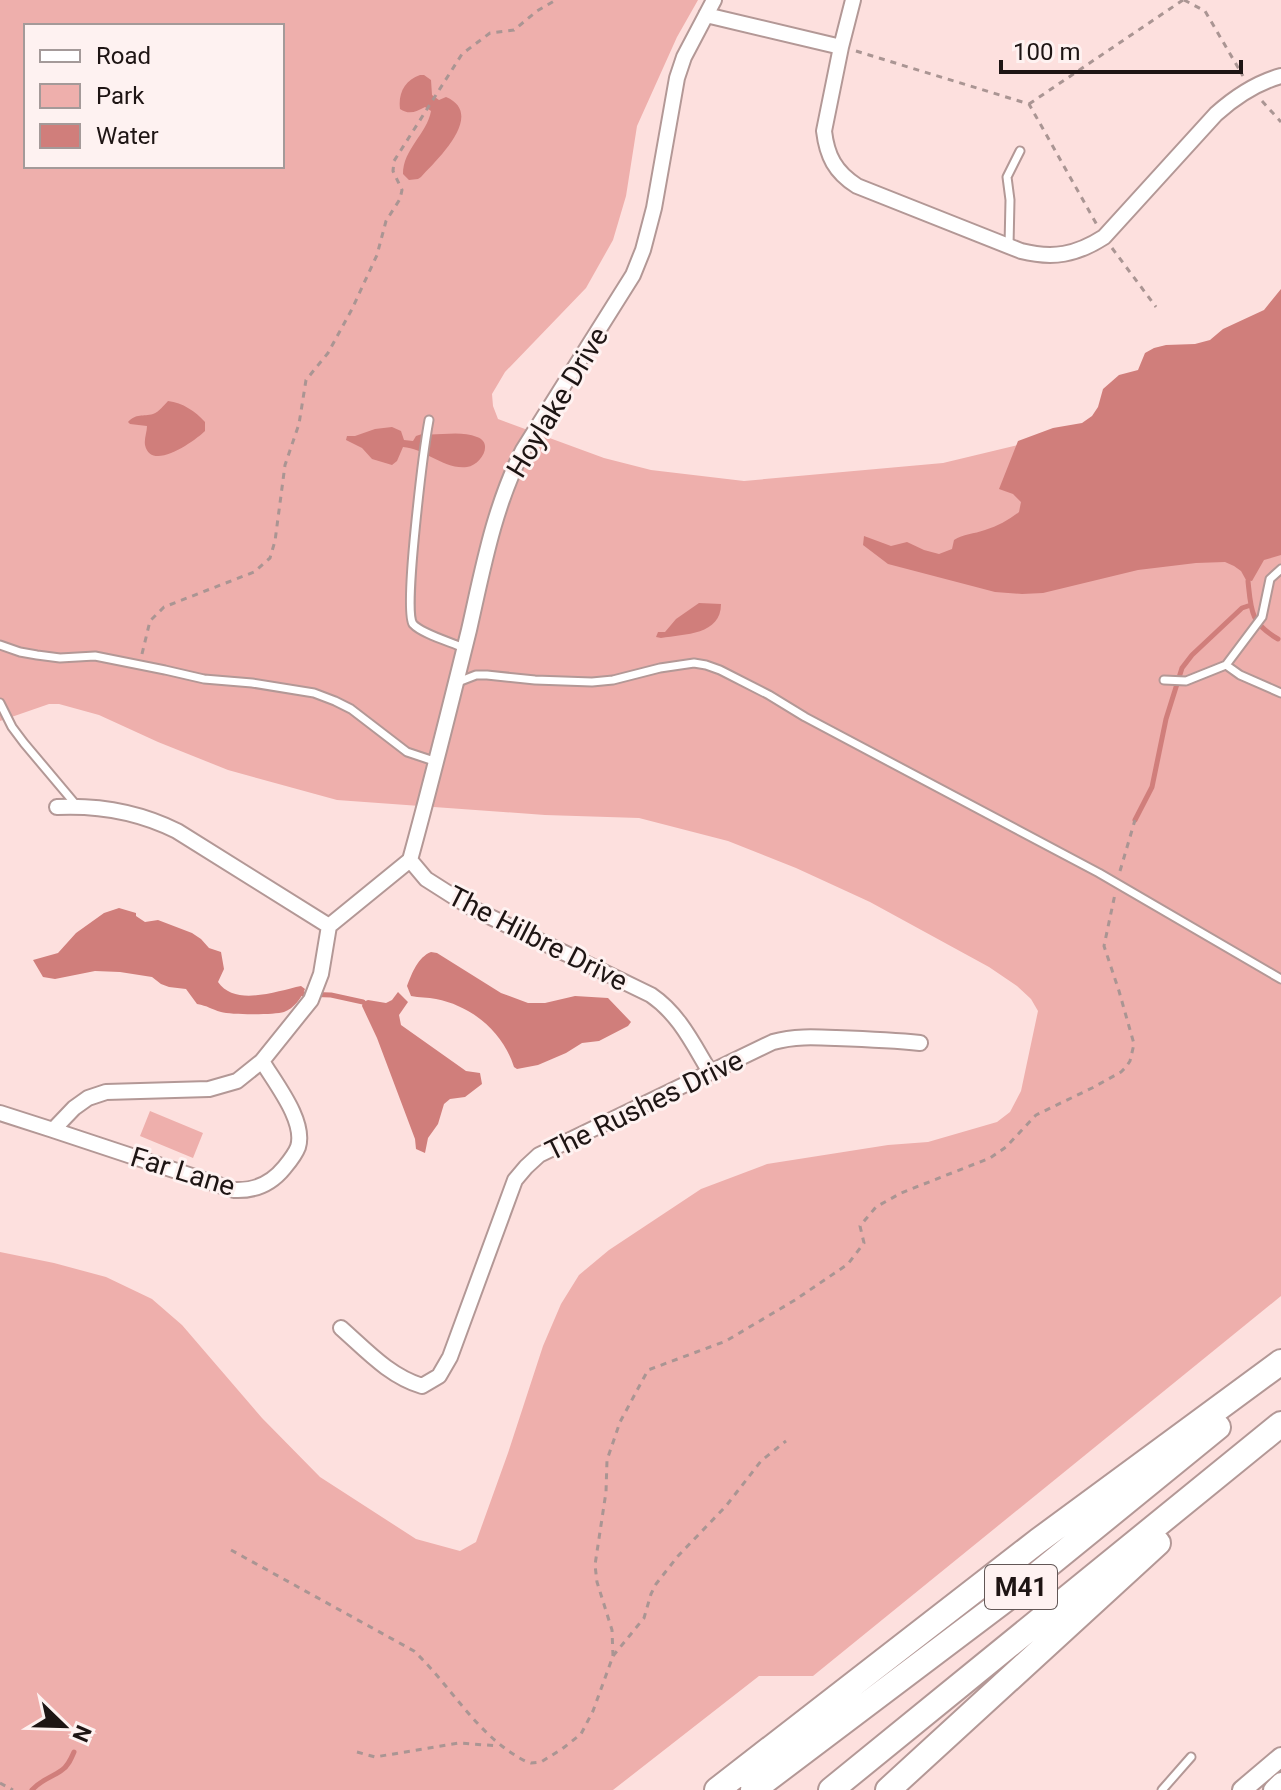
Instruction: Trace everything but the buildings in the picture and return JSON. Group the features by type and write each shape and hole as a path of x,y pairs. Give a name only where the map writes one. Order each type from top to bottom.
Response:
{"highway":[{"path":"717,1790 1038,1541 1281,1362"},
{"name":"M41","path":"753,1790 1014,1593 1281,1374"},
{"name":"M41","path":"831,1790 1281,1424"},
{"path":"888,1790 1281,1431"}],"street":[{"name":"Hoylake Drive","path":"410,860 437,762 497,512 523,450 633,275 654,208 677,78 684,57 714,0"},
{"path":"853,0 824,131 830,160 837,171 857,186 1039,255 1059,255 1088,247 1104,237 1216,114 1251,88 1281,76"},
{"path":"706,15 841,47"},
{"path":"57,807 77,806 137,814 167,826 329,926"},
{"path":"53,1130 74,1108 88,1098 106,1092 209,1089 237,1081 262,1061 311,1000 318,985 329,926 410,860"},
{"name":"The Hilbre Drive","path":"410,860 426,879 470,907 651,995 674,1014 710,1072"},
{"name":"The Rushes Drive","path":"341,1328 385,1367 406,1381 422,1386 439,1376 450,1357 515,1180 539,1155 773,1042 804,1037 920,1043"},
{"name":"Far Lane","path":"0,1113 234,1190 249,1191 280,1174 299,1145 299,1129 292,1110 262,1061"},
{"path":"1242,1790 1281,1757"},
{"path":"1273,1790 1281,1782"}],"lane":[{"path":"1009,246 1007,177 1020,151"},
{"path":"429,420 422,459 409,607 411,621 416,627 464,648"},
{"path":"1164,680 1178,682 1226,665 1262,617 1270,579 1281,569"},
{"path":"0,645 37,655 60,658 95,656 204,679 314,693 351,709 407,752 437,762"},
{"path":"456,683 476,675 592,682 680,664 706,665 769,695 1011,825 1281,979"},
{"path":"1226,665 1240,675 1281,693"},
{"path":"0,703 12,727 77,806"},
{"path":"1162,1790 1191,1757"}],"path":[{"path":"139,665 147,628 158,612 173,603 254,572 270,558 285,465 299,424 306,380 328,353 363,287 377,255 386,221 401,196 401,185 393,171 394,161 462,54 490,33 514,30 556,0"},
{"path":"1029,104 1184,0 1205,11 1251,88 1281,122"},
{"path":"841,47 1029,104 1104,237 1156,307"},
{"path":"613,1656 612,1630 595,1565 606,1492 607,1460 620,1422 648,1370 726,1341 795,1300 848,1264 864,1243 860,1226 876,1207 901,1193 990,1158 1006,1147 1036,1115 1121,1072 1130,1061 1134,1044 1104,946 1135,820"},
{"path":"231,1550 414,1651 495,1741 517,1757 531,1763 541,1762 581,1734 613,1656 644,1618 652,1591 666,1570 726,1506 761,1461 786,1441"},
{"path":"357,1752 375,1757 459,1743 503,1746"},
{"path":"0,1783 13,1790"}],"green space":[{"path":"0,0 698,0 677,37 637,126 626,196 613,240 586,288 505,372 492,394 498,419 604,458 651,470 744,481 943,463 1177,407 1281,396 1281,1296 813,1676 759,1676 613,1790 0,1790 0,1252 106,1277 152,1299 182,1325 262,1418 320,1477 416,1539 460,1551 476,1542 543,1346 561,1304 579,1275 609,1250 701,1189 767,1164 888,1145 928,1142 997,1122 1010,1112 1021,1091 1038,1011 1017,986 989,967 870,902 728,841 639,818 545,815 337,800 228,770 99,715 49,704 0,721"},
{"path":"150,1111 203,1133 193,1158 140,1136"}],"water":[{"path":"420,75 431,80 432,95 439,100 446,97 457,105 461,114 460,125 446,149 421,177 409,180 403,174 404,165 431,111 425,107 412,112 403,111 400,109 400,98 407,84"},
{"path":"1281,289 1281,555 1264,560 1252,581 1246,580 1241,571 1225,562 1196,563 1138,570 1043,593 995,592 888,564 863,545 864,536 891,546 907,542 939,554 952,549 957,538 1007,520 1019,512 1021,502 1013,494 999,489 1018,441 1053,428 1082,423 1098,407 1103,389 1119,375 1138,370 1145,353 1166,345 1210,340 1223,329 1264,310"},
{"path":"168,401 197,414 205,422 205,431 174,452 156,456 149,453 145,445 147,426 128,422 137,416 155,413"},
{"path":"392,427 401,431 404,440 413,441 422,434 477,437 485,444 484,454 472,465 459,467 403,447 392,465 372,459 362,448 346,440 347,436"},
{"path":"699,603 721,604 715,622 691,634 656,637 658,632 665,632 676,619"},
{"path":"119,908 136,913 145,922 158,920 192,933 209,948 221,952 224,969 218,982 225,990 245,996 301,986 305,989 294,1006 284,1012 234,1014 197,1004 186,989 169,987 152,977 95,971 55,979 43,977 33,960 58,953 76,933 104,913"},
{"path":"431,952 501,993 528,1003 545,1003 575,996 608,998 631,1022 599,1041 582,1043 538,1065 517,1069 494,1032 474,1014 449,1002 411,996 407,986 411,976 419,962"},
{"path":"398,992 408,1002 399,1015 401,1025 466,1071 480,1073 482,1084 465,1097 450,1099 444,1104 438,1124 428,1138 425,1153 416,1149 377,1038 362,1006 368,1000 386,1003"}],"waterway":[{"path":"1248,581 1257,621 1278,639"},
{"path":"1135,820 1152,787 1166,719 1182,668 1242,608 1251,605"},
{"path":"303,994 331,995 363,1002"},
{"path":"32,1790 64,1768 74,1752"}]}
